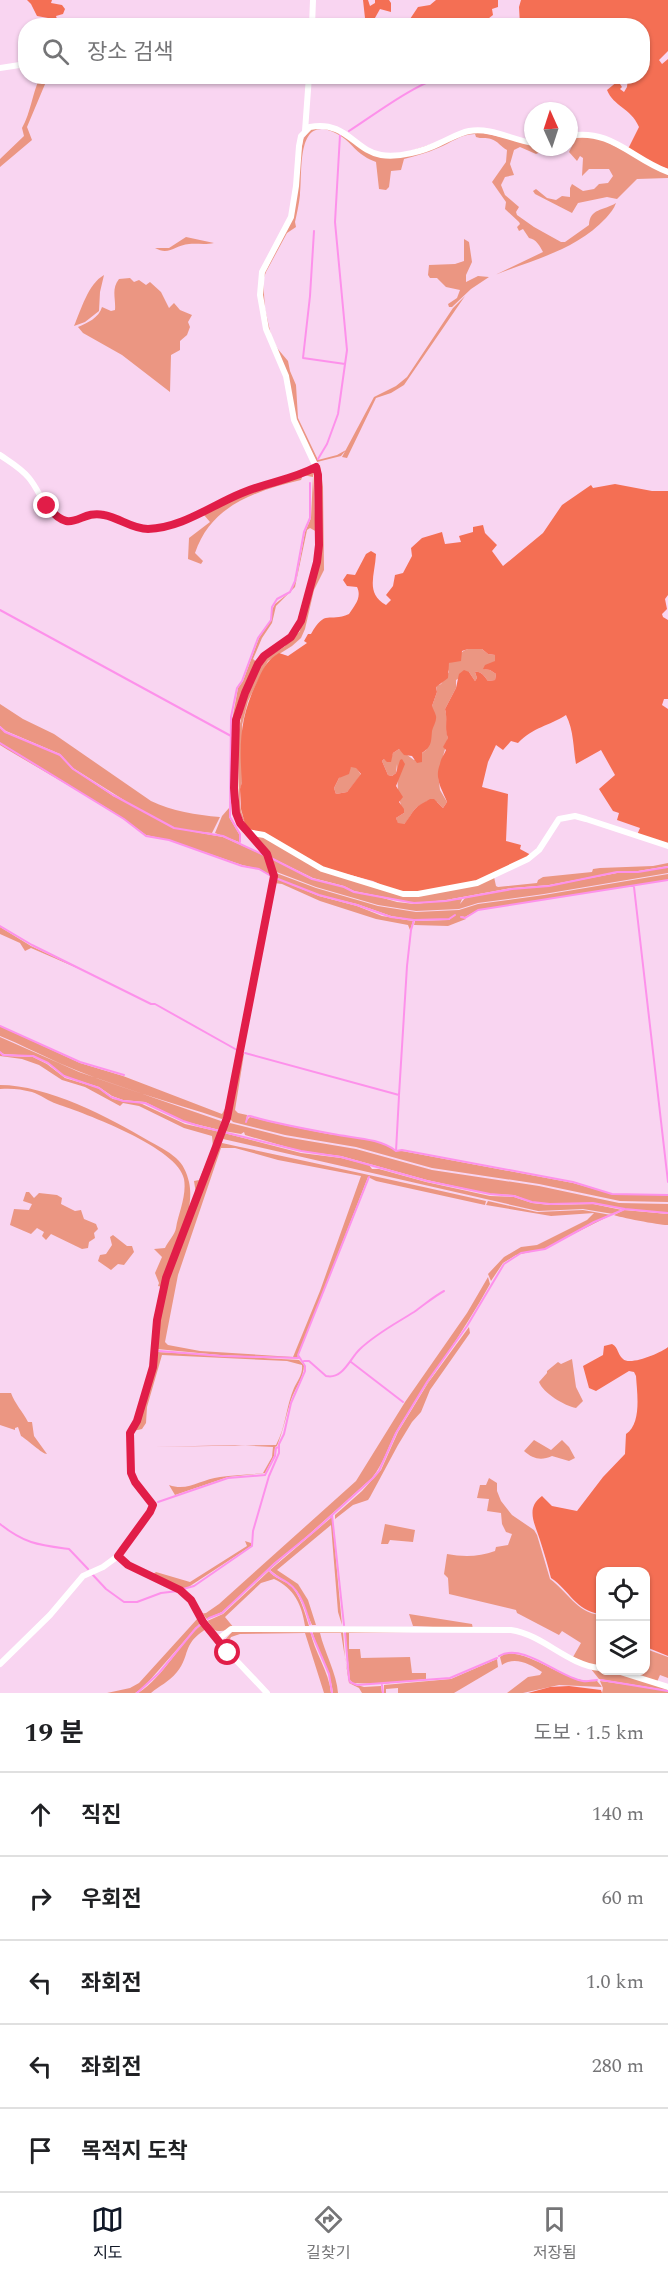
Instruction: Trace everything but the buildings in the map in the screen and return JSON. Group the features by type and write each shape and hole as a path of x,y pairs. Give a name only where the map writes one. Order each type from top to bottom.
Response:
{"street":[{"path":"312,18 313,0"},
{"path":"0,68 18,65"},
{"path":"0,1664 50,1615 83,1576 103,1567 118,1556 153,1505 135,1482 131,1473 130,1433 137,1421 153,1367 157,1320 166,1278 224,1125 274,876 267,854 240,823 234,802 236,720 258,664 264,656 291,637 301,621 317,562 319,545 316,467 294,420 286,376 266,329 260,295 262,272 291,217 299,146 305,131 308,84"},
{"path":"305,131 316,126 342,131 383,156 432,147 452,136 471,130 524,140"},
{"path":"578,135 602,137 668,172"},
{"path":"0,455 30,478 47,506 60,519 68,522 104,515 135,527 147,529 181,522 241,493 296,477 316,467"},
{"path":"246,832 264,835 322,869 410,894 460,888 498,875 534,855 546,841 559,819 575,816 668,846"},
{"path":"118,1556 128,1565 180,1590 191,1600 203,1622 217,1640 267,1693"},
{"path":"217,1640 231,1629 511,1630 528,1633 578,1663 596,1667"},
{"path":"628,1675 668,1687"}],"shaded area":[{"path":"27,0 52,0 51,3 62,5 65,9 63,14 56,16 57,18 48,18 37,16"},
{"path":"363,0 368,0 370,6 375,3 375,0 389,0 391,3 391,12 380,9 375,18 365,18"},
{"path":"436,0 498,0 498,7 492,9 493,15 489,18 411,18 418,7 430,5"},
{"path":"521,0 668,0 668,51 659,60 662,64 668,59 668,169 651,163 625,147 629,147 639,127 607,90 614,84 620,84 622,87 620,89 624,92 627,84 650,84 650,18 520,18"},
{"path":"37,84 45,84 27,127 32,140 0,167 0,159 24,136 22,128"},
{"path":"317,127 341,132 365,150 392,157 459,135 479,132 524,142 524,149 520,147 514,150 510,164 514,175 505,177 501,185 505,195 519,207 517,215 561,242 565,242 589,225 595,213 616,203 606,218 582,238 554,252 495,275 543,252 538,243 529,238 523,229 519,231 517,227 519,222 505,209 506,202 492,182 506,162 507,150 496,141 476,137 475,134 465,135 434,150 404,159 401,170 391,171 389,187 386,190 379,189 376,162 361,154 339,135 325,129 315,130 308,137 304,147 296,227 287,233 263,280 265,309 271,335 277,348 288,361 296,385 298,418 318,460 346,450 341,456 317,462 297,424 287,375 268,331 262,298 263,275 290,224 303,139 311,129"},
{"path":"595,136 668,173 668,178 637,179 617,199 607,197 578,203 572,213 533,191 536,189 547,198 556,200 562,196 570,197 572,184 583,191 608,183 613,176 609,169 589,169 582,176 583,158 580,156 577,161 573,156 578,156 578,137"},
{"path":"186,237 214,243 189,244 168,251 155,248 169,248"},
{"path":"464,239 469,242 472,262 466,275 466,282 478,276 489,277 449,307 448,304 457,298 460,290 446,287 437,278 430,278 429,265 455,264 464,261"},
{"path":"104,275 99,311 85,322 74,326 89,291"},
{"path":"130,278 134,282 139,280 146,285 150,282 161,292 169,308 174,303 180,310 192,315 188,322 190,327 187,335 180,341 180,350 171,355 170,392 122,355 83,333 78,327 95,317 102,307 111,311 115,310 114,290 117,283 119,279"},
{"path":"465,296 404,385 376,398 347,458 342,457 374,397 396,386 407,377 453,308"},
{"path":"320,465 323,487 324,570 314,590 301,638 268,661 248,701 242,725 240,800 247,831 237,813 238,720 253,676 268,655 296,634 318,564 318,466"},
{"path":"316,469 317,532 310,528 307,530 295,587 290,592 296,581 305,532 311,518 313,477 303,475 301,480 252,495 224,512 202,537 195,553 203,561 201,564 188,559 189,538 210,522 204,515 242,495"},
{"path":"615,484 652,491 668,491 668,595 665,599 667,609 662,614 668,620 668,699 664,699 662,705 668,709 668,844 637,835 640,828 617,820 619,813 613,811 599,789 615,775 601,750 576,764 572,733 566,715 529,733 518,743 511,741 503,750 496,745 488,762 482,787 508,794 506,841 521,845 520,849 531,855 475,882 414,893 393,890 373,881 324,868 264,834 247,831 241,809 241,743 244,719 251,695 263,669 275,656 279,653 288,656 307,643 304,641 308,634 311,634 320,621 349,614 359,594 357,587 347,586 343,580 347,574 355,575 366,554 371,551 376,554 373,589 375,595 386,605 391,600 386,595 393,586 395,575 403,573 412,556 411,548 422,538 442,532 445,544 461,542 459,536 473,532 473,527 483,525 485,533 497,545 492,551 503,566 543,533 562,505 591,485 593,488","holes":["482,649 488,654 495,655 495,661 485,665 483,669 496,674 495,680 488,681 481,673 475,672 477,678 475,681 469,672 464,670 459,674 456,688 445,709 448,738 443,747 446,750 438,774 439,784 447,802 443,808 434,799 430,799 415,809 404,824 398,823 396,818 404,813 404,809 399,802 403,797 396,786 405,764 402,759 400,760 396,773 392,776 388,775 382,761 384,759 391,762 393,753 399,749 404,755 412,756 417,763 422,762 422,753 430,744 436,720 432,706 437,692 436,687 448,678 449,663 461,661 462,651","351,767 356,768 361,774 347,792 336,794 334,788 339,778 349,774"]},
{"path":"290,592 276,606 272,623 262,638 253,659 258,663 239,706 233,802 231,804 231,726 238,688 243,681 259,638 271,620 275,604"},
{"path":"468,649 482,649 488,654 495,655 496,661 484,669 496,674 495,680 488,681 481,673 475,672 477,678 475,681 469,672 456,680 456,688 445,709 448,738 438,775 440,790 447,802 443,808 437,802 427,801 412,812 404,824 398,824 396,818 404,813 399,795 397,764 396,773 392,776 388,775 382,761 384,759 390,761 393,753 399,749 414,760 426,750 432,728 432,706 437,692 436,686 441,684 449,672 447,667 449,663"},
{"path":"0,704 23,719 54,734 151,801 184,812 220,817 212,833 184,830 223,837 268,857 271,876 259,869 169,840 146,835 112,811 0,745 0,727 5,732 60,755 73,769 113,796 127,802 73,768 60,754 6,731 0,726"},
{"path":"351,767 356,767 361,775 347,792 336,794 334,788 339,778"},
{"path":"229,808 229,817 239,834 239,842 215,833 222,816"},
{"path":"251,834 263,836 371,884 494,877 498,887 537,883 543,877 592,872 593,869 600,868 653,866 668,863 668,866 414,903 354,891 313,878 268,856"},
{"path":"270,858 312,879 354,892 414,904 462,899 460,904 465,898 617,873 668,867 668,873 478,903 459,909 416,911 378,905 316,887 274,871"},
{"path":"276,873 316,888 378,906 416,912 459,910 478,904 668,874 668,880 478,910 465,917 460,916 466,919 448,926 414,925 415,921 449,920 455,915 449,919 414,920 391,916 357,904 319,895 278,879 275,877"},
{"path":"275,878 319,896 357,906 382,916 413,921 410,930 408,925 376,919 320,901 282,884 274,883"},
{"path":"0,927 31,946 91,974 31,948 25,951 20,943 0,934"},
{"path":"0,1026 80,1063 123,1076 222,1114 226,1107 224,1117 222,1119 119,1086 59,1063 0,1036"},
{"path":"0,1037 79,1072 221,1121 220,1130 183,1121 145,1102 123,1100 112,1096 99,1087 64,1076 48,1063 33,1056 4,1054 0,1052"},
{"path":"0,1053 4,1056 33,1057 47,1064 65,1078 98,1088 113,1099 140,1103 185,1124 220,1132 196,1194 194,1181 199,1180 213,1147 212,1136 184,1128 139,1106 123,1103 120,1106 85,1087 62,1080 39,1065 22,1059 0,1056"},
{"path":"242,1053 244,1054 235,1110 247,1115 246,1121 250,1117 328,1134 364,1139 381,1143 396,1151 573,1183 612,1194 668,1195 668,1202 620,1201 539,1184 432,1168 356,1147 285,1135 233,1122 229,1118"},
{"path":"0,1085 37,1090 77,1104 133,1132 166,1151 181,1163 189,1182 189,1207 182,1235 162,1287 158,1286 155,1273 162,1257 154,1249 165,1248 175,1231 185,1185 178,1167 166,1155 129,1133 32,1092 0,1089"},
{"path":"230,1123 285,1137 356,1149 432,1170 539,1186 619,1203 668,1204 668,1213 593,1203 550,1204 532,1202 514,1195 490,1194 427,1180 341,1156 301,1151 245,1135 244,1132 241,1134 224,1131"},
{"path":"224,1133 301,1153 341,1158 369,1165 372,1169 490,1196 514,1197 532,1203 550,1205 593,1204 622,1210 613,1214 583,1209 538,1211 223,1139"},
{"path":"220,1144 486,1201 485,1205 376,1181 368,1177 297,1358 220,1355 157,1349 168,1277","holes":["221,1148 235,1148 278,1160 361,1176 320,1291 293,1357 200,1351 168,1345 165,1342 178,1275"]},
{"path":"26,1192 34,1198 39,1193 57,1195 62,1198 61,1204 75,1211 81,1210 84,1219 96,1224 98,1229 94,1233 95,1238 89,1242 88,1248 82,1249 51,1234 46,1240 42,1236 44,1232 37,1228 31,1234 10,1225 14,1209 29,1210 32,1204 23,1201"},
{"path":"488,1201 537,1212 583,1210 611,1215 544,1249 516,1255 503,1263 491,1281 488,1274 504,1257 521,1247 537,1245 587,1220 594,1213 551,1216 486,1205"},
{"path":"624,1210 668,1214 668,1225 614,1215"},
{"path":"113,1235 127,1246 132,1246 134,1252 124,1265 118,1264 111,1270 98,1261 100,1255 106,1254 112,1245 110,1237"},
{"path":"488,1277 490,1284 480,1302 400,1425 372,1478 222,1612 204,1620 200,1614 206,1613 219,1604 356,1481 405,1402 467,1313"},
{"path":"469,1327 470,1333 430,1390 421,1412 398,1445 368,1500 353,1505 335,1519 335,1515 381,1470 398,1432 428,1383"},
{"path":"612,1344 621,1357 627,1361 646,1358 668,1347 668,1656 650,1649 650,1567 596,1567 596,1613 592,1612 585,1609 551,1578 534,1522 534,1506 542,1496 552,1506 577,1511 603,1477 625,1454 626,1434 631,1429 636,1415 636,1376 634,1372 629,1371 596,1391 589,1388 583,1366 603,1355 604,1346"},
{"path":"157,1352 299,1360 304,1365 303,1374 291,1400 283,1429 277,1446 275,1447 274,1456 265,1473 228,1477 175,1495 169,1485 182,1487 213,1478 263,1473 272,1457 273,1447 245,1446 276,1445 291,1395 301,1374 302,1365 287,1361 162,1355 147,1407 146,1423 142,1429 133,1431"},
{"path":"572,1359 576,1387 583,1401 576,1408 555,1398 539,1382 558,1362 561,1364"},
{"path":"0,1393 11,1393 28,1422 32,1422 34,1436 47,1454 21,1436 18,1427 15,1430 0,1425"},
{"path":"534,1440 551,1450 562,1440 575,1458 569,1461 552,1456 541,1459 531,1456 524,1451"},
{"path":"235,1445 245,1446 154,1447"},
{"path":"489,1478 497,1483 501,1501 512,1515 534,1530 550,1579 578,1606 596,1614 596,1666 573,1657 581,1643 562,1631 559,1635 517,1613 516,1610 449,1594 448,1578 444,1574 447,1554 471,1556 489,1553 495,1551 496,1547 508,1545 512,1534 506,1532 502,1524 501,1513 487,1511 489,1499 477,1498 480,1485 486,1485"},
{"path":"332,1517 342,1625 338,1612 331,1525 277,1570 298,1584 308,1600 316,1625 312,1625 297,1591 270,1570"},
{"path":"385,1524 415,1530 413,1542 390,1540 388,1544 381,1544"},
{"path":"245,1541 251,1543 251,1546 187,1588 182,1589 152,1575 156,1572 190,1582 247,1546"},
{"path":"269,1571 290,1585 297,1593 309,1626 305,1626 302,1611 292,1592 274,1579 261,1583 225,1617 234,1628 218,1631 205,1622 223,1614"},
{"path":"409,1614 472,1624 473,1629 413,1626"},
{"path":"198,1618 201,1622 143,1688 135,1693 107,1693 130,1688 139,1683"},
{"path":"202,1624 206,1629 193,1640 174,1676 151,1693 138,1693 156,1678"},
{"path":"310,1630 331,1693 324,1693 305,1633 240,1634 231,1637 226,1648 223,1642 232,1632"},
{"path":"312,1630 343,1631 345,1657 341,1633 320,1633 338,1693 333,1693 330,1677"},
{"path":"345,1631 413,1632 349,1633 349,1649 360,1649 361,1658 410,1657 412,1673 426,1673 426,1679 382,1684 353,1683 350,1680"},
{"path":"650,1650 668,1657 668,1678 660,1675 657,1682 635,1675 650,1675"},
{"path":"506,1653 530,1658 574,1678 597,1681 602,1687 559,1685 523,1693 507,1693 528,1677 540,1675 542,1672 517,1661 502,1665 500,1657"},
{"path":"497,1659 498,1667 454,1693 398,1693 398,1688 386,1689 384,1693 384,1685 451,1679"},
{"path":"346,1662 350,1683 364,1687 381,1686 382,1693 362,1693 359,1688 349,1683"},
{"path":"591,1669 596,1670 596,1675 632,1676 668,1688 668,1693 602,1693 603,1688 600,1681 666,1690 599,1679"},
{"path":"569,1686 601,1690 602,1693 528,1693 550,1687"}],"waterway":[{"path":"349,131 423,84"},
{"path":"318,459 327,444 338,414 347,350 335,222 340,135"},
{"path":"314,231 303,358 345,364"},
{"path":"240,842 240,834 230,817 231,717 237,688 242,681 258,638 271,620 272,607 277,599 290,592 295,581 304,532 310,518 310,483"},
{"path":"0,610 231,736"},
{"path":"0,727 5,732 60,755 73,769 113,795 174,828 223,836 266,856"},
{"path":"0,743 124,819 146,836 169,840 242,866 259,869 271,876"},
{"path":"271,858 312,879 344,887 354,892 414,903 446,901 512,889 549,886 617,872 638,872 668,867"},
{"path":"278,879 319,895 391,917 414,920 449,919 455,915"},
{"path":"461,917 465,918 478,910 668,880"},
{"path":"634,887 668,1182"},
{"path":"245,1053 399,1095 407,966 414,920"},
{"path":"0,926 32,945 155,1004 237,1050"},
{"path":"0,1026 80,1062 124,1075"},
{"path":"0,1052 3,1055 33,1056 48,1063 64,1076 99,1088 111,1097 123,1101 145,1103 183,1121 301,1151 341,1157 427,1181 490,1194 514,1196 532,1202 593,1203 668,1213"},
{"path":"246,1122 250,1116 374,1141 396,1151 399,1096"},
{"path":"396,1151 402,1150 573,1182 612,1194 668,1195"},
{"path":"183,1589 194,1586 252,1546 253,1531 269,1476 279,1453 279,1444 284,1434 291,1403 305,1371 305,1366 298,1355 369,1177"},
{"path":"137,1693 159,1673 196,1628 209,1618 222,1613 379,1471 396,1433 427,1382 467,1326 504,1264 521,1253 545,1249 594,1222 625,1209"},
{"path":"304,1361 309,1361 326,1376 337,1375 373,1338 444,1291"},
{"path":"159,1351 222,1356 298,1358"},
{"path":"351,1362 403,1402"},
{"path":"158,1502 228,1478 265,1475 275,1456 276,1448 279,1447"},
{"path":"332,1515 344,1625"},
{"path":"0,1524 17,1536 33,1542 69,1549 88,1569"},
{"path":"269,1570 293,1587 302,1602 310,1624"},
{"path":"92,1574 106,1589 124,1602 137,1602 161,1593 178,1591"},
{"path":"311,1632 329,1674 332,1693"},
{"path":"345,1632 349,1679 357,1685 450,1678 497,1658"},
{"path":"499,1656 509,1653 519,1654 574,1678 585,1681 597,1680"},
{"path":"601,1680 668,1691"},
{"path":"382,1685 383,1693"}],"route":[{"path":"47,506 60,519 68,522 104,515 135,527 147,529 181,522 241,493 296,477 316,467 318,475 319,545 317,562 301,621 297,630 284,644 264,656 258,664 236,720 234,802 236,813 251,838 267,854 274,876 227,1118 166,1278 157,1320 153,1367 141,1401 137,1421 130,1433 131,1473 135,1482 153,1505 118,1556 128,1565 186,1594 203,1622 228,1653"}]}
